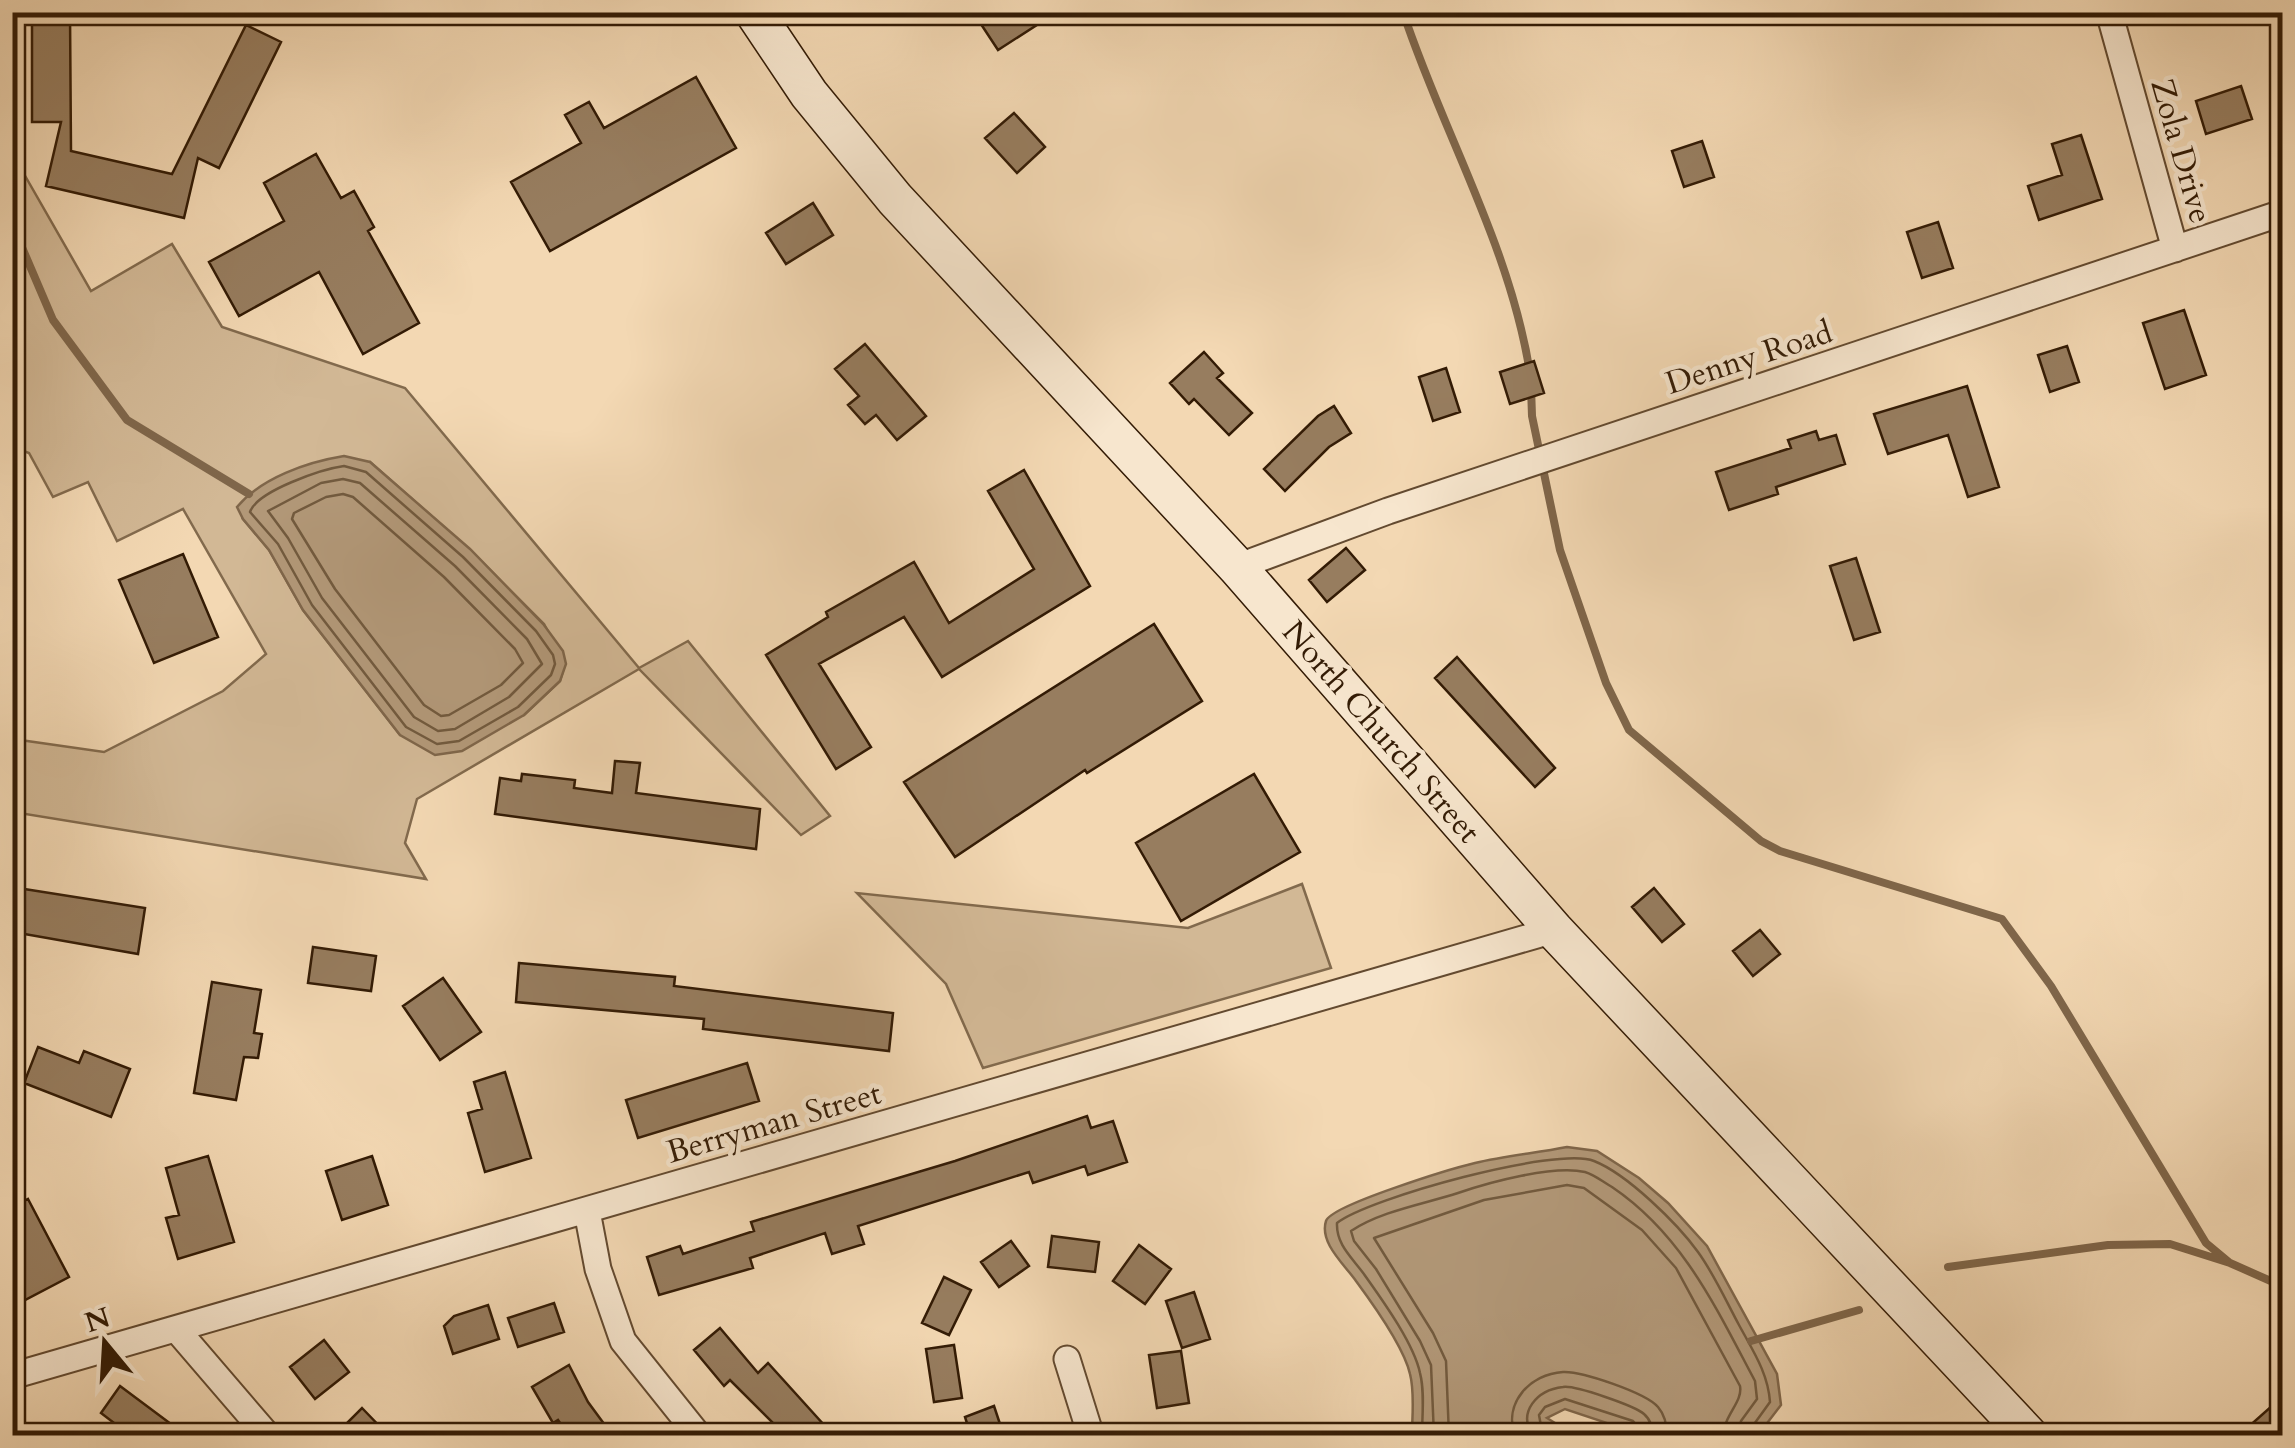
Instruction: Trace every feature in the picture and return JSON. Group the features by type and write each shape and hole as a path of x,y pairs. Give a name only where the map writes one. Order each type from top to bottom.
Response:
{"main road":[{"name":"North Church Street","path":"754,12 809,94 894,199 1237,567 1554,930 2029,1436"}],"street":[{"name":"Zola Drive","path":"2109,12 2174,249"},
{"name":"Denny Road","path":"1237,567 1388,512 2282,213"},
{"name":"Berryman Street","path":"12,1376 1554,930"},
{"path":"587,1211 598,1270 623,1341 699,1436"},
{"path":"177,1330 268,1436"},
{"path":"1067,1359 1091,1436"}],"shaded area":[{"path":"12,153 91,291 172,244 222,327 405,388 639,668 688,641 830,816 801,835 639,669 417,799 405,843 426,879 13,812 13,739 104,752 223,691 266,654 183,509 117,541 88,482 53,497 29,453 13,447","holes":["370,462 470,550 544,624 565,664 560,681 524,715 400,735 303,610 269,550 243,519"]},
{"path":"1302,884 1331,968 983,1068 946,984 857,893 1188,928"}],"water":[{"path":"344,456 370,462 470,549 544,625 563,651 566,664 560,681 524,715 462,751 435,755 400,735 303,610 269,550 237,507 259,488 286,473"},
{"path":"1567,1147 1597,1151 1639,1178 1707,1246 1777,1374 1781,1405 1758,1435 1633,1435 1565,1409 1547,1418 1574,1435 1412,1435 1412,1389 1407,1363 1379,1313 1334,1253 1326,1237 1326,1221 1348,1206 1444,1172"}],"building":[{"path":"32,12 70,12 71,151 172,174 246,25 281,42 219,168 198,158 184,218 46,186 61,122 32,122"},
{"path":"973,12 1057,12 998,50"},
{"path":"696,77 736,148 550,251 511,182 581,143 565,115 589,102 604,128"},
{"path":"2241,86 2252,119 2206,134 2196,101"},
{"path":"1014,113 1045,147 1017,173 985,138"},
{"path":"2081,135 2102,199 2039,220 2028,186 2062,175 2052,144"},
{"path":"1702,141 1714,177 1684,187 1672,151"},
{"path":"316,154 341,198 354,191 374,227 368,231 419,323 363,354 319,272 239,316 209,262 284,221 264,183"},
{"path":"813,203 833,235 786,264 766,233"},
{"path":"1938,222 1953,268 1922,278 1907,232"},
{"path":"2184,310 2206,375 2165,389 2143,323"},
{"path":"865,344 926,416 897,440 876,415 865,424 848,405 859,396 835,369"},
{"path":"2067,346 2079,382 2050,392 2038,355"},
{"path":"1204,352 1223,373 1217,378 1252,413 1229,435 1194,399 1189,404 1170,383"},
{"path":"1534,361 1544,393 1510,404 1500,372"},
{"path":"1446,368 1460,412 1433,421 1419,377"},
{"path":"1967,386 1999,487 1968,497 1948,435 1888,454 1874,414"},
{"path":"1334,406 1351,433 1329,447 1285,491 1264,469 1318,416"},
{"path":"1816,431 1819,440 1836,435 1845,464 1776,487 1778,494 1729,510 1716,472 1791,448 1788,440"},
{"path":"1024,470 1090,586 942,677 904,617 819,664 871,747 836,769 766,655 828,617 826,612 914,562 949,623 1034,569 988,491"},
{"path":"1346,548 1365,570 1327,602 1309,580"},
{"path":"183,554 218,637 154,663 119,580"},
{"path":"1856,558 1880,632 1854,640 1830,566"},
{"path":"1154,624 1202,701 1087,773 1085,770 955,857 904,782"},
{"path":"1457,657 1555,768 1535,787 1435,678"},
{"path":"615,761 640,763 636,793 760,809 756,849 495,814 500,778 521,781 522,774 575,780 574,788 612,793"},
{"path":"1254,774 1300,852 1181,921 1136,843"},
{"path":"18,888 145,908 138,954 13,932"},
{"path":"1654,888 1684,924 1662,942 1632,907"},
{"path":"1760,930 1780,954 1753,976 1733,951"},
{"path":"313,947 376,956 371,991 308,983"},
{"path":"519,963 675,977 674,986 893,1013 889,1051 703,1029 704,1019 516,1002"},
{"path":"443,978 481,1032 440,1060 403,1006"},
{"path":"212,982 261,990 254,1033 262,1034 258,1058 244,1057 236,1100 194,1093"},
{"path":"38,1047 79,1063 84,1051 130,1069 111,1117 24,1083"},
{"path":"747,1063 759,1101 638,1138 626,1100"},
{"path":"505,1072 531,1158 485,1172 468,1113 482,1109 474,1082"},
{"path":"1087,1116 1091,1128 1113,1121 1127,1162 1088,1175 1085,1166 1033,1183 1029,1172 858,1226 864,1244 832,1254 825,1233 750,1258 753,1268 659,1295 647,1257 680,1246 683,1254 754,1231 751,1222 955,1161"},
{"path":"208,1156 234,1242 178,1259 166,1218 179,1215 166,1168"},
{"path":"372,1156 388,1205 342,1220 326,1171"},
{"path":"28,1199 69,1277 25,1300 12,1277 12,1207"},
{"path":"1052,1236 1099,1242 1095,1272 1048,1267"},
{"path":"1011,1241 1029,1266 999,1287 981,1262"},
{"path":"1139,1245 1171,1269 1145,1304 1113,1281"},
{"path":"944,1277 971,1290 949,1335 922,1323"},
{"path":"1194,1292 1210,1339 1182,1348 1166,1301"},
{"path":"554,1303 564,1332 518,1347 508,1318"},
{"path":"488,1305 499,1339 453,1354 444,1326 454,1316"},
{"path":"720,1328 758,1373 768,1363 834,1436 786,1436 730,1380 724,1386 694,1350"},
{"path":"324,1340 349,1372 315,1399 290,1367"},
{"path":"954,1345 962,1398 934,1402 926,1349"},
{"path":"1181,1351 1189,1403 1157,1408 1149,1355"},
{"path":"569,1365 588,1402 613,1436 569,1436 558,1420 553,1423 532,1387"},
{"path":"120,1386 187,1436 131,1436 101,1413"},
{"path":"2273,1405 2282,1416 2282,1436 2238,1436"},
{"path":"994,1406 1004,1436 971,1436 965,1417"},
{"path":"362,1408 389,1436 334,1436"}],"waterway":[{"path":"1403,12 1492,235 1530,373"},
{"path":"12,224 53,320 127,420 249,494"},
{"path":"1531,387 1532,416 1560,550 1606,683 1629,730 1761,841 1780,851 2002,919 2051,986 2206,1243 2230,1263"},
{"path":"1948,1267 2108,1245 2170,1244 2230,1263 2282,1286"},
{"path":"1751,1341 1859,1310"}]}
